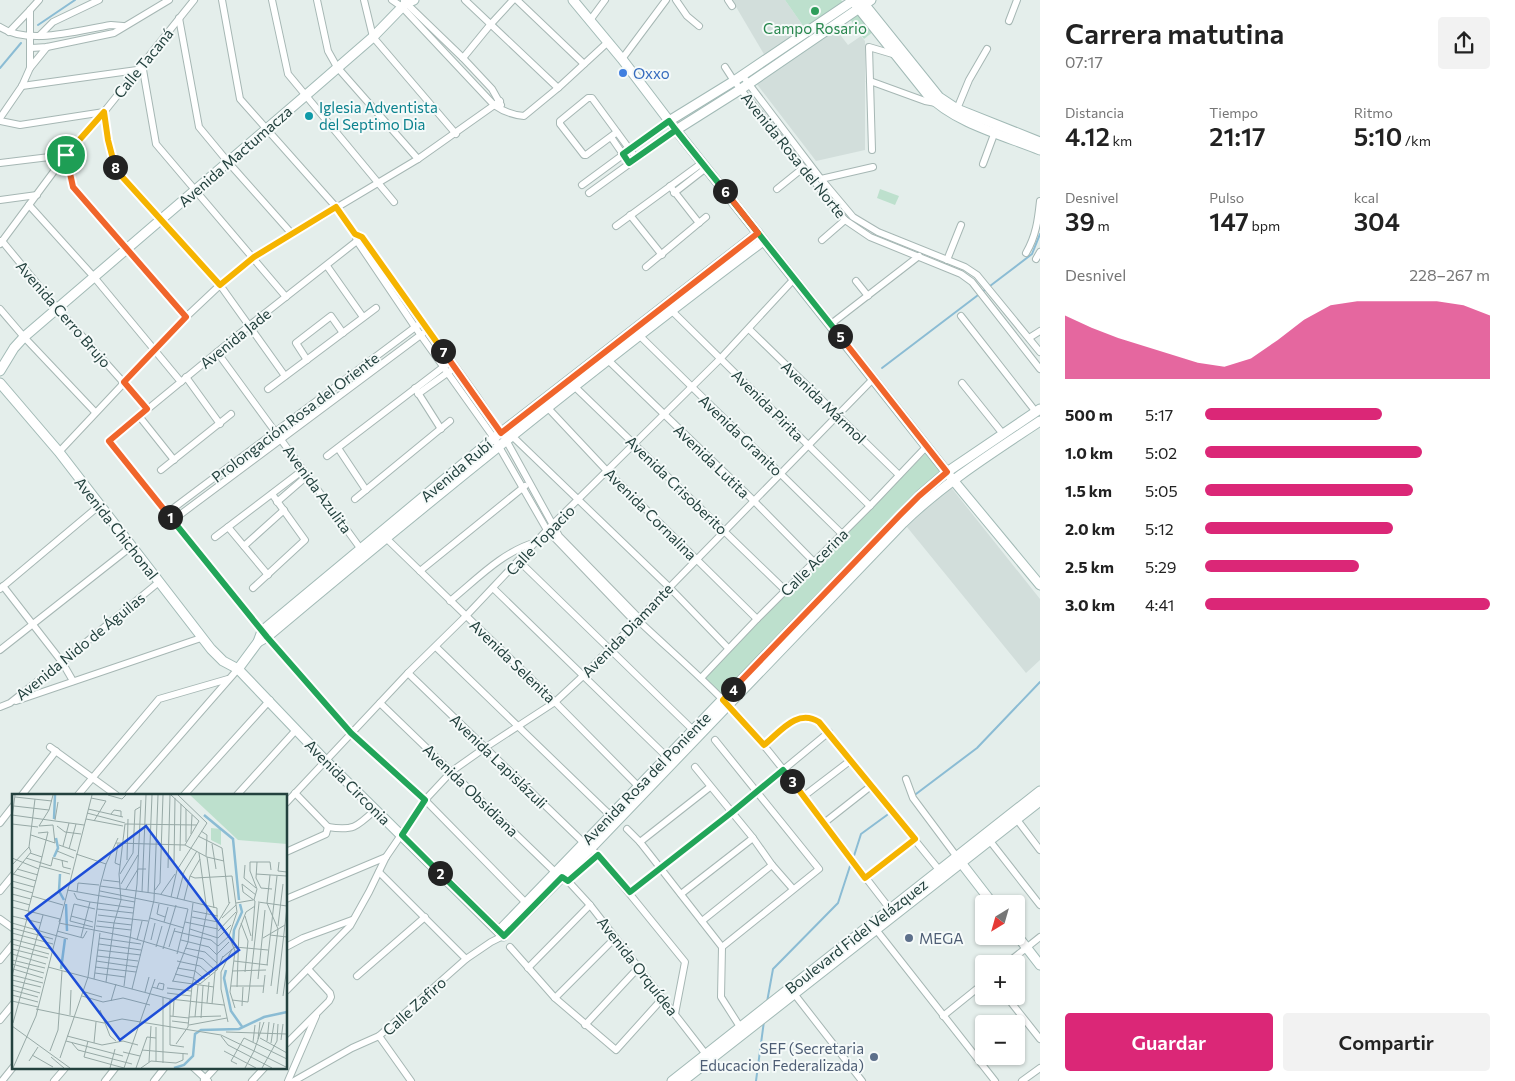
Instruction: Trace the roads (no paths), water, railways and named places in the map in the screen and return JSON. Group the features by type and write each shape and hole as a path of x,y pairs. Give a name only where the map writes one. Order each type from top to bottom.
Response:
{"street":[{"path":"9,32 39,0"},
{"path":"39,36 53,22 99,0"},
{"path":"31,48 47,47 114,33 169,0"},
{"name":"Calle Tacaná","path":"1,242 66,155 104,112 194,0"},
{"path":"222,0 240,99 336,207 453,364 503,437 530,482 550,528"},
{"path":"272,0 288,74 394,202"},
{"path":"317,0 328,51 337,67 418,159"},
{"path":"364,0 373,37 456,134"},
{"path":"392,0 406,2 492,89 497,103"},
{"path":"464,0 558,88"},
{"path":"463,58 490,25 515,0 584,64"},
{"path":"573,0 591,19 676,130 953,480 1040,585"},
{"path":"591,19 605,0"},
{"path":"622,59 666,0"},
{"path":"676,0 687,16 699,26"},
{"path":"1009,20 1017,0"},
{"path":"406,2 504,112 514,115 524,116 608,42"},
{"name":"Avenida Mactumacza","path":"0,371 14,348 24,337 306,96 373,37 406,2"},
{"path":"859,2 897,56 936,103 956,116 1040,142"},
{"path":"582,185 669,121 859,2"},
{"path":"589,192 676,130 741,89 859,2"},
{"path":"859,2 939,97 957,109 1040,150"},
{"path":"30,10 30,68"},
{"path":"179,18 199,127 292,234"},
{"path":"0,27 9,32 39,36 111,25 123,26"},
{"path":"47,47 30,68 22,86 0,119 20,125 104,112 108,140 116,170 220,285 285,376"},
{"path":"872,150 869,47 897,56"},
{"path":"957,109 969,80 987,49"},
{"path":"22,86 140,67 156,144 254,257 286,297"},
{"name":"Avenida Rosa del Norte","path":"725,67 734,81 845,220 870,237 961,274 972,282 1040,369"},
{"name":"Avenida Rosa del Norte","path":"742,75 821,179 853,217 878,232 965,267 988,287 1040,352"},
{"path":"870,81 925,101 936,103"},
{"path":"614,134 584,155 560,124 560,121 590,97 614,134 629,163"},
{"path":"59,452 186,317 254,257 418,159 456,134 497,103"},
{"path":"983,164 996,129"},
{"path":"614,134 630,149 636,158"},
{"path":"0,163 66,155 73,187 186,317"},
{"path":"616,226 670,186 704,165"},
{"path":"674,192 704,165"},
{"path":"821,179 873,167"},
{"path":"777,189 803,168"},
{"path":"670,186 698,223"},
{"path":"0,200 36,195"},
{"path":"1026,252 1032,242 1038,222 1040,201"},
{"path":"29,205 94,277 155,350 183,379 220,424"},
{"path":"630,216 662,255"},
{"path":"646,267 706,217"},
{"path":"822,240 845,220"},
{"path":"948,260 961,225"},
{"path":"358,237 415,327 446,369 503,437 579,501 728,648"},
{"name":"Avenida Jade","path":"167,513 109,441 250,325 327,266 358,237"},
{"name":"Avenida Rubí","path":"129,794 238,669 265,634 503,437 668,307 761,237"},
{"name":"Avenida Cerro Brujo","path":"1,242 147,409"},
{"path":"831,324 924,251"},
{"path":"1036,259 1040,252"},
{"path":"327,266 363,317"},
{"name":"Calle Topacio","path":"288,801 408,673 436,647 550,528 721,358 794,279"},
{"path":"856,281 868,296"},
{"name":"Avenida Rubí","path":"503,437 547,407 571,383 608,360 640,335 668,307"},
{"name":"Avenida Pirita","path":"668,307 870,506"},
{"path":"268,389 376,308"},
{"path":"0,309 95,412"},
{"path":"307,360 296,343 330,316 342,333"},
{"path":"961,316 1038,414"},
{"name":"Prolongación Rosa del Oriente","path":"167,513 422,322"},
{"name":"Avenida Mármol","path":"749,329 899,475"},
{"name":"Prolongación Rosa del Oriente","path":"173,520 428,330"},
{"path":"1029,338 1040,331"},
{"name":"Avenida Granito","path":"640,335 842,534"},
{"name":"Avenida Azulita","path":"217,352 363,552"},
{"name":"Avenida Lutita","path":"608,360 754,501 814,562"},
{"path":"326,456 453,364"},
{"path":"346,379 352,386"},
{"name":"Avenida Diamante","path":"288,990 350,926 386,857 425,800 452,771 555,702 584,675 639,622 668,587 873,379"},
{"name":"Avenida Chichonal","path":"0,383 59,452 201,638 223,661 238,669"},
{"name":"Avenida Crisoberito","path":"571,383 786,591"},
{"path":"962,384 1003,434"},
{"path":"417,391 440,429"},
{"name":"Avenida Cornalina","path":"547,407 608,472 757,619"},
{"path":"161,470 231,414"},
{"path":"501,933 562,876 587,845 830,594 919,496 947,472 1003,434 1038,414"},
{"path":"830,594 923,504 1038,414"},
{"path":"139,416 174,460"},
{"path":"355,499 450,421"},
{"path":"503,437 522,487 550,528 639,622 701,678 742,720 804,796 889,908"},
{"name":"Calle Acerina","path":"701,678 728,648 870,506 927,446"},
{"path":"338,448 366,490"},
{"path":"214,537 272,494 305,473"},
{"path":"278,502 305,473"},
{"path":"420,571 530,482"},
{"name":"Avenida Rubí","path":"363,552 386,538 436,491"},
{"path":"252,588 305,540 272,494"},
{"path":"73,682 62,662 1,588 100,505"},
{"path":"244,546 284,510"},
{"path":"167,513 265,634 351,733 425,800 529,906"},
{"path":"228,527 268,575"},
{"name":"Avenida Selenita","path":"386,538 555,702 638,786"},
{"path":"450,601 507,554 522,546 537,542"},
{"path":"0,650 132,546"},
{"path":"519,560 693,730"},
{"name":"Avenida Nido de Águilas","path":"0,707 10,703 159,582"},
{"path":"493,588 667,757"},
{"path":"10,703 201,638"},
{"path":"436,647 613,818"},
{"name":"Avenida Circonia","path":"238,669 270,700 325,760 501,933"},
{"name":"Avenida Lapislázuli","path":"408,673 598,855 685,962 675,1014"},
{"path":"79,794 159,699 228,679"},
{"path":"185,794 270,700"},
{"name":"Avenida Rosa del Poniente","path":"613,818 638,786 693,730 725,702"},
{"name":"Avenida Obsidiana","path":"380,703 562,876"},
{"path":"764,745 796,718 809,717 819,722 939,869"},
{"path":"238,794 296,730"},
{"path":"630,892 731,813 829,732"},
{"path":"715,740 819,869 722,947"},
{"path":"23,794 53,749 115,794"},
{"path":"804,796 851,760"},
{"path":"695,767 772,866 793,889"},
{"path":"906,778 913,798 985,895"},
{"path":"824,823 871,786"},
{"path":"640,842 710,787"},
{"name":"Boulevard Fidel Velázquez","path":"874,927 889,908 939,869 990,841 1040,791"},
{"path":"295,793 328,827 344,830 357,826 375,810"},
{"name":"Boulevard Fidel Velázquez","path":"672,1081 708,1057 874,927 958,858 1014,816 1040,801"},
{"path":"0,823 12,808"},
{"path":"1014,816 1040,850"},
{"path":"288,851 326,834 328,827"},
{"path":"627,829 661,868 722,947 722,997 746,1027"},
{"path":"681,894 752,838"},
{"path":"865,878 915,839"},
{"path":"990,841 1040,905"},
{"path":"562,876 598,855"},
{"path":"288,898 386,857"},
{"path":"702,921 772,866"},
{"path":"378,872 466,959"},
{"path":"0,891 12,876"},
{"name":"Avenida Orquídea","path":"562,876 590,904 708,1057"},
{"path":"528,968 590,904"},
{"path":"357,976 425,917"},
{"path":"0,919 12,928"},
{"path":"288,946 303,938 352,920"},
{"path":"874,927 996,1081"},
{"name":"Calle Zafiro","path":"411,1081 379,1036 466,959 501,933"},
{"path":"1018,955 1040,937"},
{"path":"555,998 615,938"},
{"path":"0,960 12,945"},
{"path":"1025,945 1040,965"},
{"path":"510,947 555,998 616,1050 662,999"},
{"path":"585,1025 638,968"},
{"path":"288,1042 329,1001 331,996 308,969"},
{"path":"943,1016 975,990"},
{"path":"792,991 862,1081"},
{"path":"0,1020 12,1005"},
{"path":"1013,1005 1040,1039"},
{"path":"288,1081 318,1012"},
{"path":"294,1081 352,1048 379,1036"},
{"name":"Boulevard Fidel Velázquez","path":"683,1081 708,1057"},
{"path":"2,1081 12,1068"},
{"path":"54,1081 65,1068"},
{"path":"104,1081 115,1068"},
{"path":"154,1081 164,1068"},
{"path":"194,1068 206,1080 215,1068"},
{"path":"252,1081 264,1068"},
{"path":"1022,1081 1040,1068"}],"waterway":[{"path":"38,25 75,0"},
{"path":"0,68 21,43"},
{"path":"990,286 1032,254 1040,234"},
{"path":"882,368 986,289"},
{"path":"916,794 977,748 1040,682"},
{"path":"853,859 861,834 887,815"},
{"path":"767,1002 773,969 838,903 851,863"},
{"path":"756,1081 764,1021"}],"place":[{"name":"Campo Rosario","path":"815,11"},
{"name":"Oxxo","path":"623,73"},
{"name":"Iglesia Adventista del Septimo Dia","path":"309,116"},
{"name":"MEGA","path":"909,938"},
{"name":"SEF (Secretaria Educacion Federalizada)","path":"874,1057"}]}
